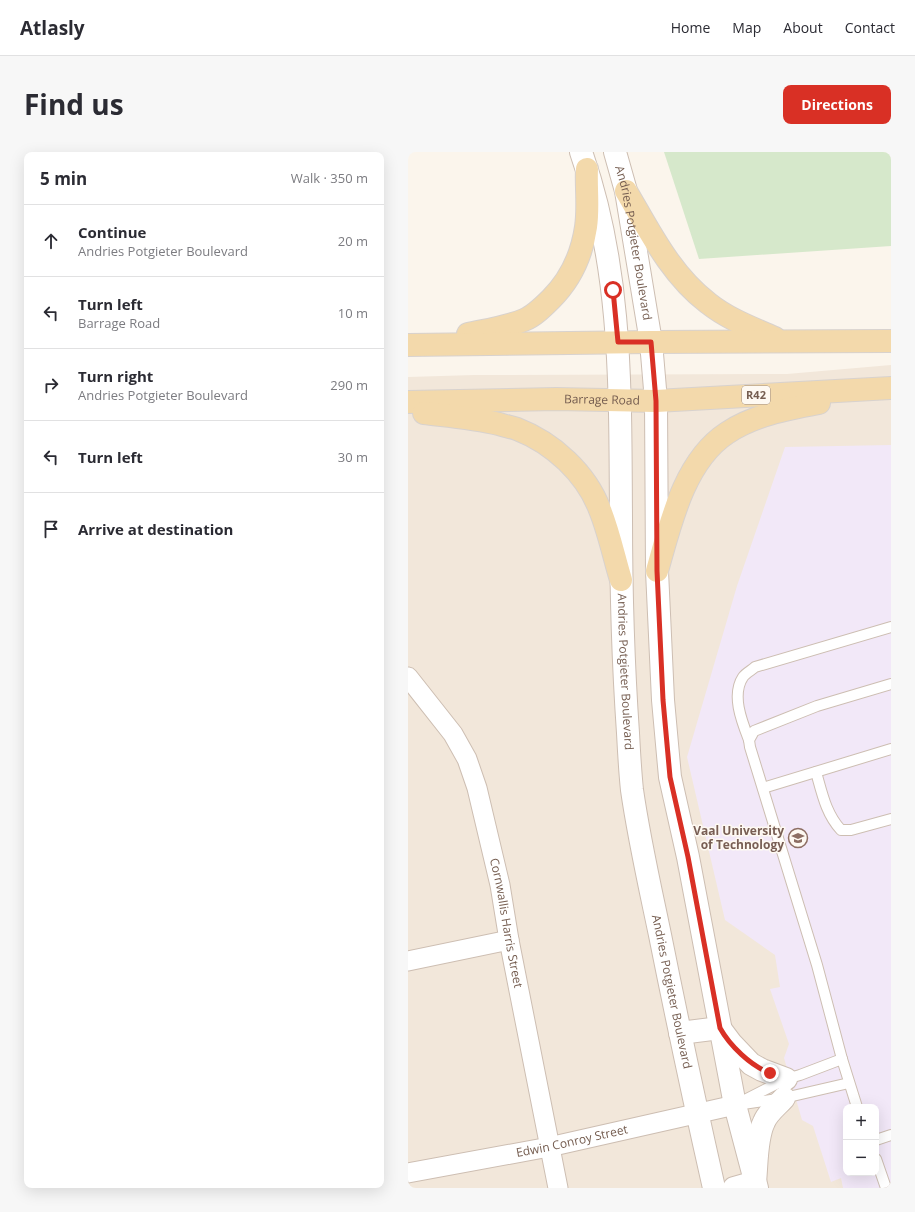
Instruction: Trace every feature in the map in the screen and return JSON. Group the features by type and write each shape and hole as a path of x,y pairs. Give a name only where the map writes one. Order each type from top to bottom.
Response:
{"main road":[{"path":"412,345 502,327 526,319 542,308 559,291 570,275 580,251 586,227 587,204 584,160"},
{"path":"626,190 663,254 692,290 709,304 733,319 782,341"},
{"path":"412,345 618,342 891,341"},
{"path":"657,571 669,527 681,495 702,457 713,444 726,433 744,423 788,409 891,390"},
{"name":"Barrage Road","path":"408,402 556,399 656,401 891,390"},
{"path":"408,412 488,422 516,428 559,454 579,475 600,509 621,580"}],"street":[{"name":"Andries Potgieter Boulevard","path":"615,152 626,190 651,342 656,401 657,571 663,700 670,777 688,857 735,1105 756,1185"},
{"name":"Andries Potgieter Boulevard","path":"584,160 599,219 613,290 618,342 620,401 621,580 632,790 644,861 714,1188"},
{"name":"Cornwallis Harris Street","path":"408,678 453,734 467,759 477,788 500,885 509,940 558,1188"},
{"path":"408,961 509,940"},
{"path":"680,1033 720,1028 751,1064 762,1070 785,1089 764,1122 758,1151 756,1185 734,1188"},
{"name":"Edwin Conroy Street","path":"408,1173 549,1147 735,1105"}],"lane":[{"path":"856,1104 842,1059 817,965 740,715 738,692 743,676 755,667 891,627"},
{"path":"748,740 754,731 817,706 891,684"},
{"path":"763,788 891,749"},
{"path":"816,772 829,814 841,830 851,830 891,819"},
{"path":"735,1105 785,1089 800,1075 842,1059"},
{"path":"735,1105 785,1089 849,1083"},
{"path":"879,1139 891,1135"},
{"path":"879,1168 886,1188"}],"shaded area":[{"path":"891,365 891,1188 408,1188 408,377 474,375 787,374"},
{"name":"Vaal University of Technology","path":"891,445 891,1188 843,1188 841,1178 831,1182 813,1126 802,1120 784,1058 789,1044 770,989 780,987 775,955 725,920 687,757 737,586 785,447"}],"green space":[{"path":"664,152 891,152 891,246 699,259"}],"place":[{"name":"Vaal University of Technology","path":"798,838"}],"route":[{"path":"613,290 618,342 651,342 656,401 657,571 663,700 670,777 688,857 720,1028 731,1043 751,1064 770,1073"}]}
